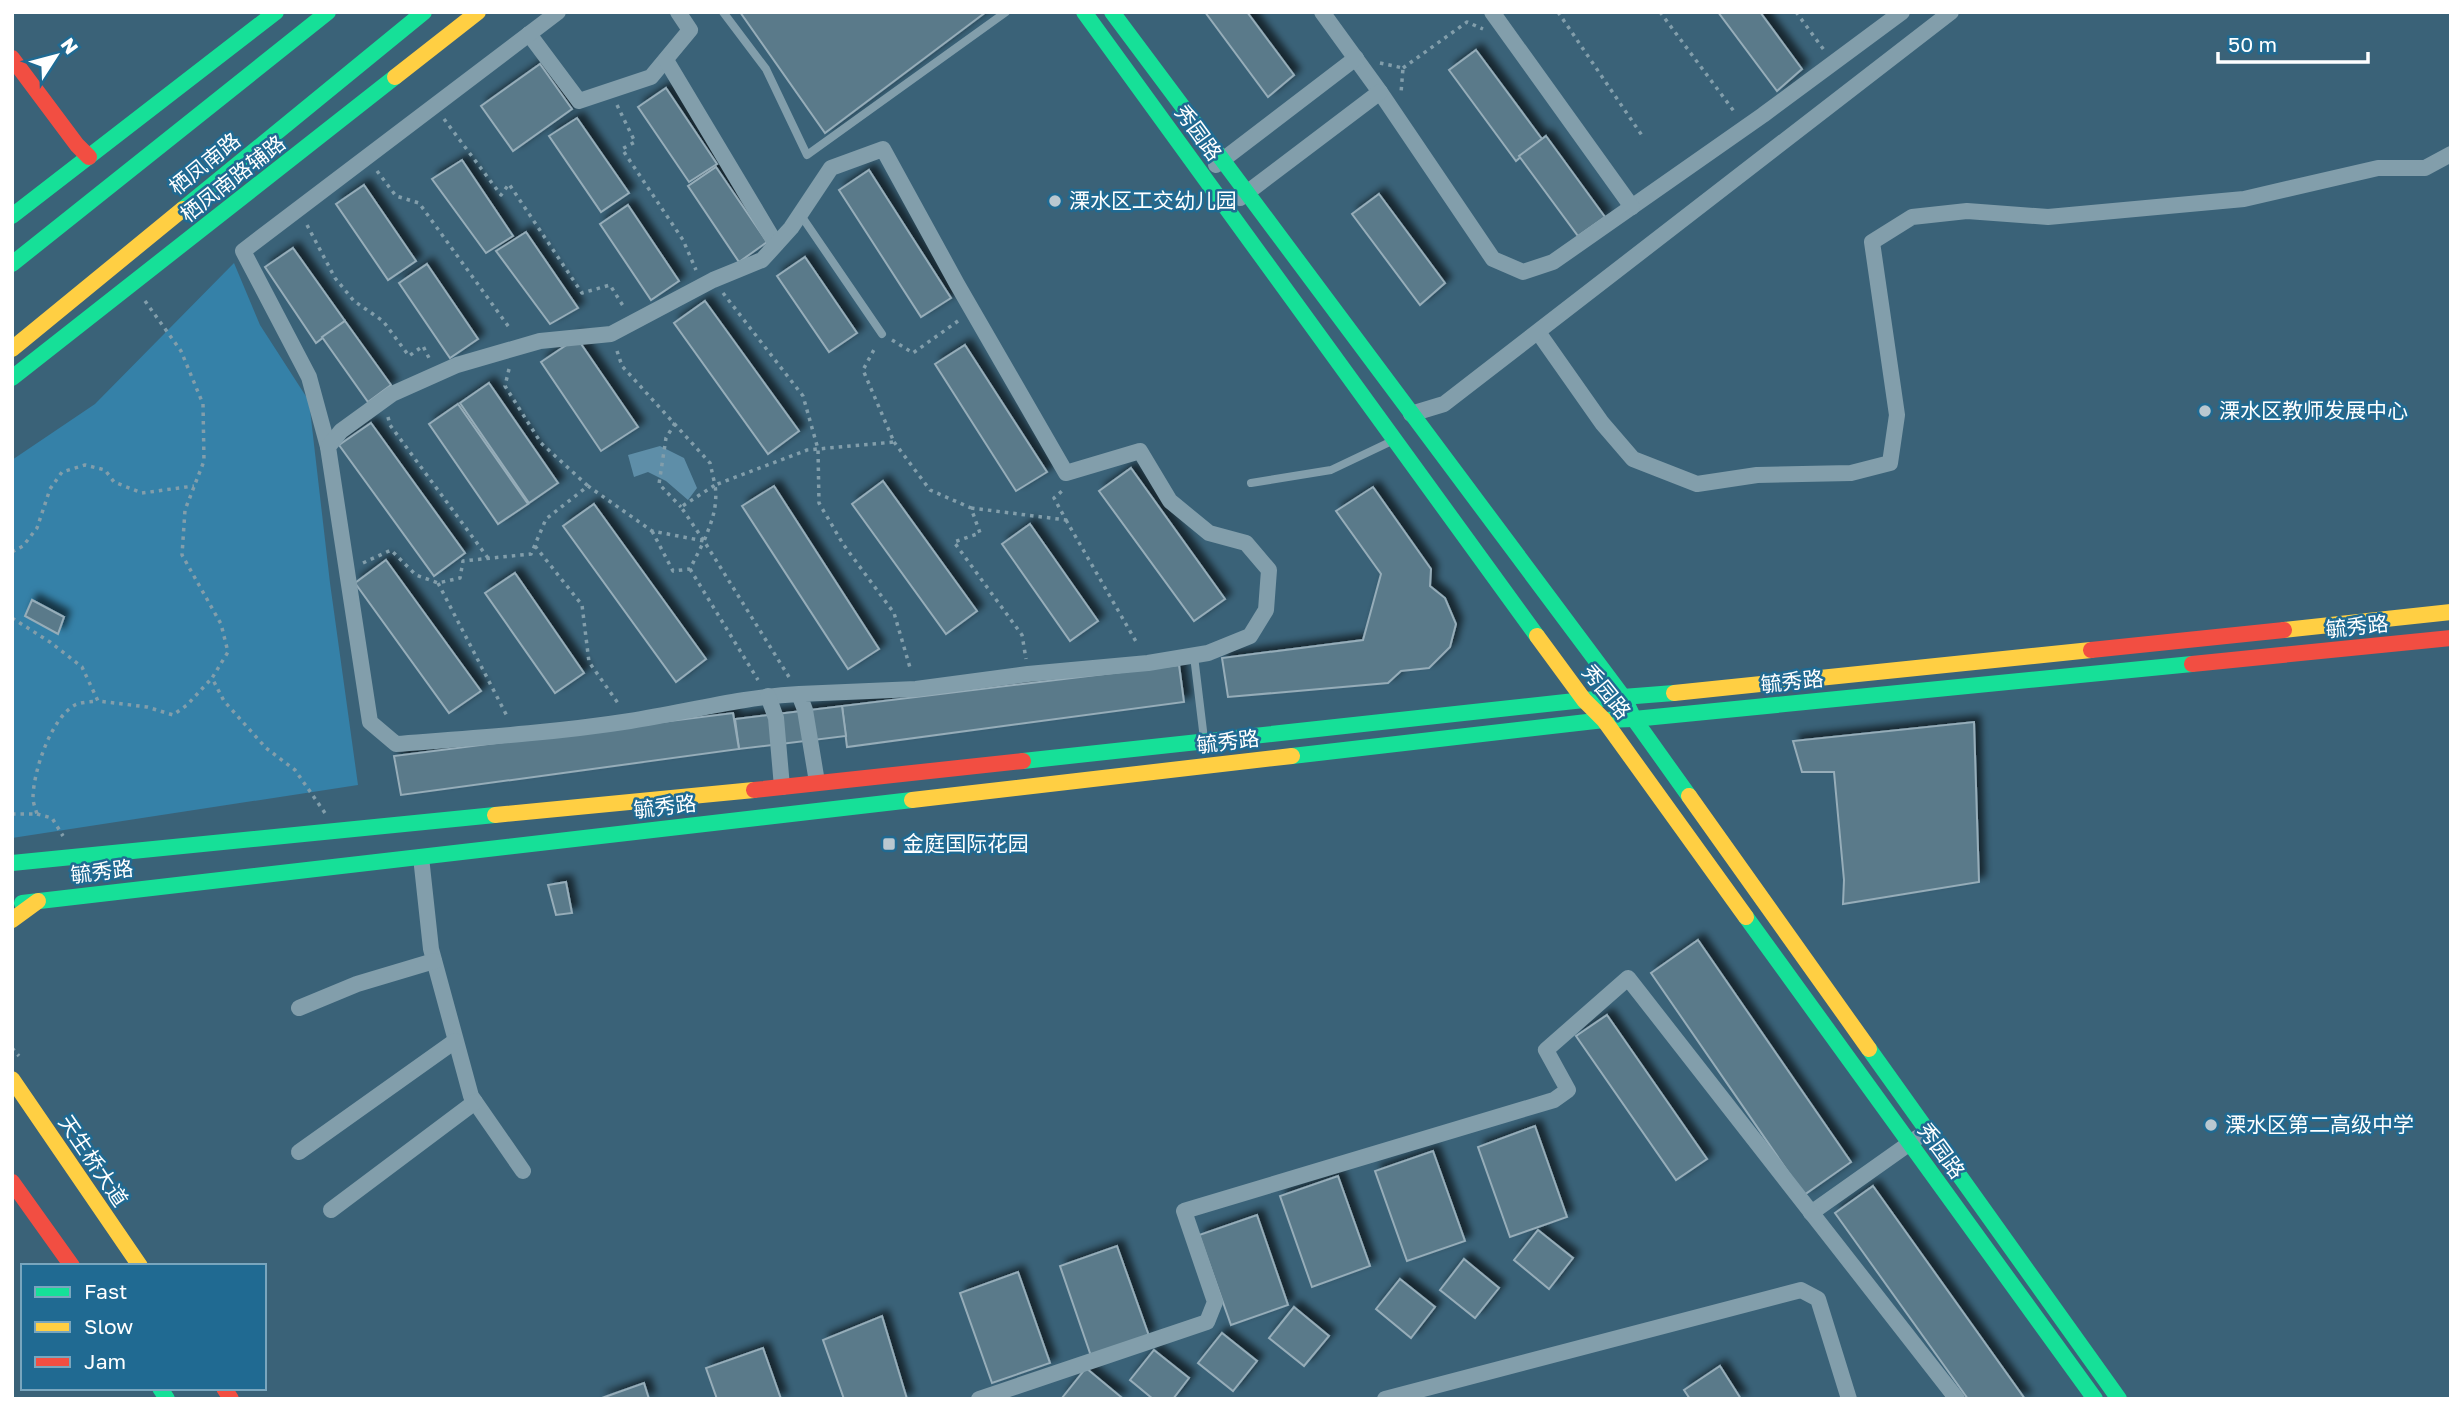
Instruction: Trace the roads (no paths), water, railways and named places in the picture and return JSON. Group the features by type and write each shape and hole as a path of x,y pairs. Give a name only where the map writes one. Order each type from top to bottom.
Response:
{"street":[{"path":"12,216 276,12"},
{"name":"栖凤南路","path":"12,264 328,12"},
{"name":"栖凤南路","path":"12,349 424,12"},
{"name":"栖凤南路辅路","path":"12,378 478,12"},
{"path":"328,447 341,431 392,394 457,365 540,341 611,334 708,283 762,260 800,214 831,168 883,149 972,312 1066,473 1140,451 1170,501 1209,533 1246,543 1269,570 1266,610 1250,636 1208,653 1149,663 1028,674 916,689 768,696 630,721 516,735 396,744 370,722 328,447 309,377 243,251 558,12"},
{"path":"529,34 579,101 651,77 690,30 678,12"},
{"name":"秀园路","path":"1084,12 1584,700 1604,720 2095,1399"},
{"name":"秀园路","path":"1112,12 1623,698 1634,719 2119,1399"},
{"path":"1322,12 1380,92 1493,260 1523,272 1553,262 1746,127 1902,12"},
{"path":"1492,12 1632,207"},
{"path":"1411,414 1444,404 1951,12"},
{"path":"12,58 76,145 89,157"},
{"path":"1202,175 1356,58"},
{"path":"666,60 776,244"},
{"path":"1226,207 1247,194 1380,92"},
{"path":"1538,332 1602,423 1633,459 1697,484 1757,475 1851,473 1890,463 1896,415 1872,242 1912,216 1968,211 2048,217 2244,199 2378,168 2424,168 2451,154"},
{"name":"毓秀路","path":"12,863 782,787 1584,700 2451,612"},
{"name":"毓秀路","path":"12,904 1604,720 2451,638"},
{"path":"799,694 805,710 817,782"},
{"path":"768,696 776,718 782,787"},
{"path":"421,857 434,961 471,1096 523,1171"},
{"path":"12,920 38,901"},
{"path":"299,1008 357,984 434,961"},
{"path":"979,1399 1207,1322 1215,1302 1184,1211 1554,1100 1568,1090 1546,1050 1628,978 1957,1399"},
{"path":"299,1152 455,1041"},
{"name":"天生桥大道","path":"12,1079 139,1264"},
{"path":"331,1210 475,1102"},
{"path":"1811,1213 1909,1142 1929,1132"},
{"path":"12,1182 71,1264"},
{"path":"1385,1399 1801,1290 1818,1300 1849,1399"}],"lane":[{"path":"723,12 766,69 807,155 1006,12"},
{"path":"800,214 882,334"},
{"path":"1251,483 1331,470 1395,440"},
{"path":"1194,656 1204,741"}],"place":[{"name":"溧水区工交幼儿园","path":"1055,201"},
{"name":"溧水区教师发展中心","path":"2205,411"},
{"name":"金庭国际花园","path":"889,844"},
{"name":"溧水区第二高级中学","path":"2211,1125"}]}
